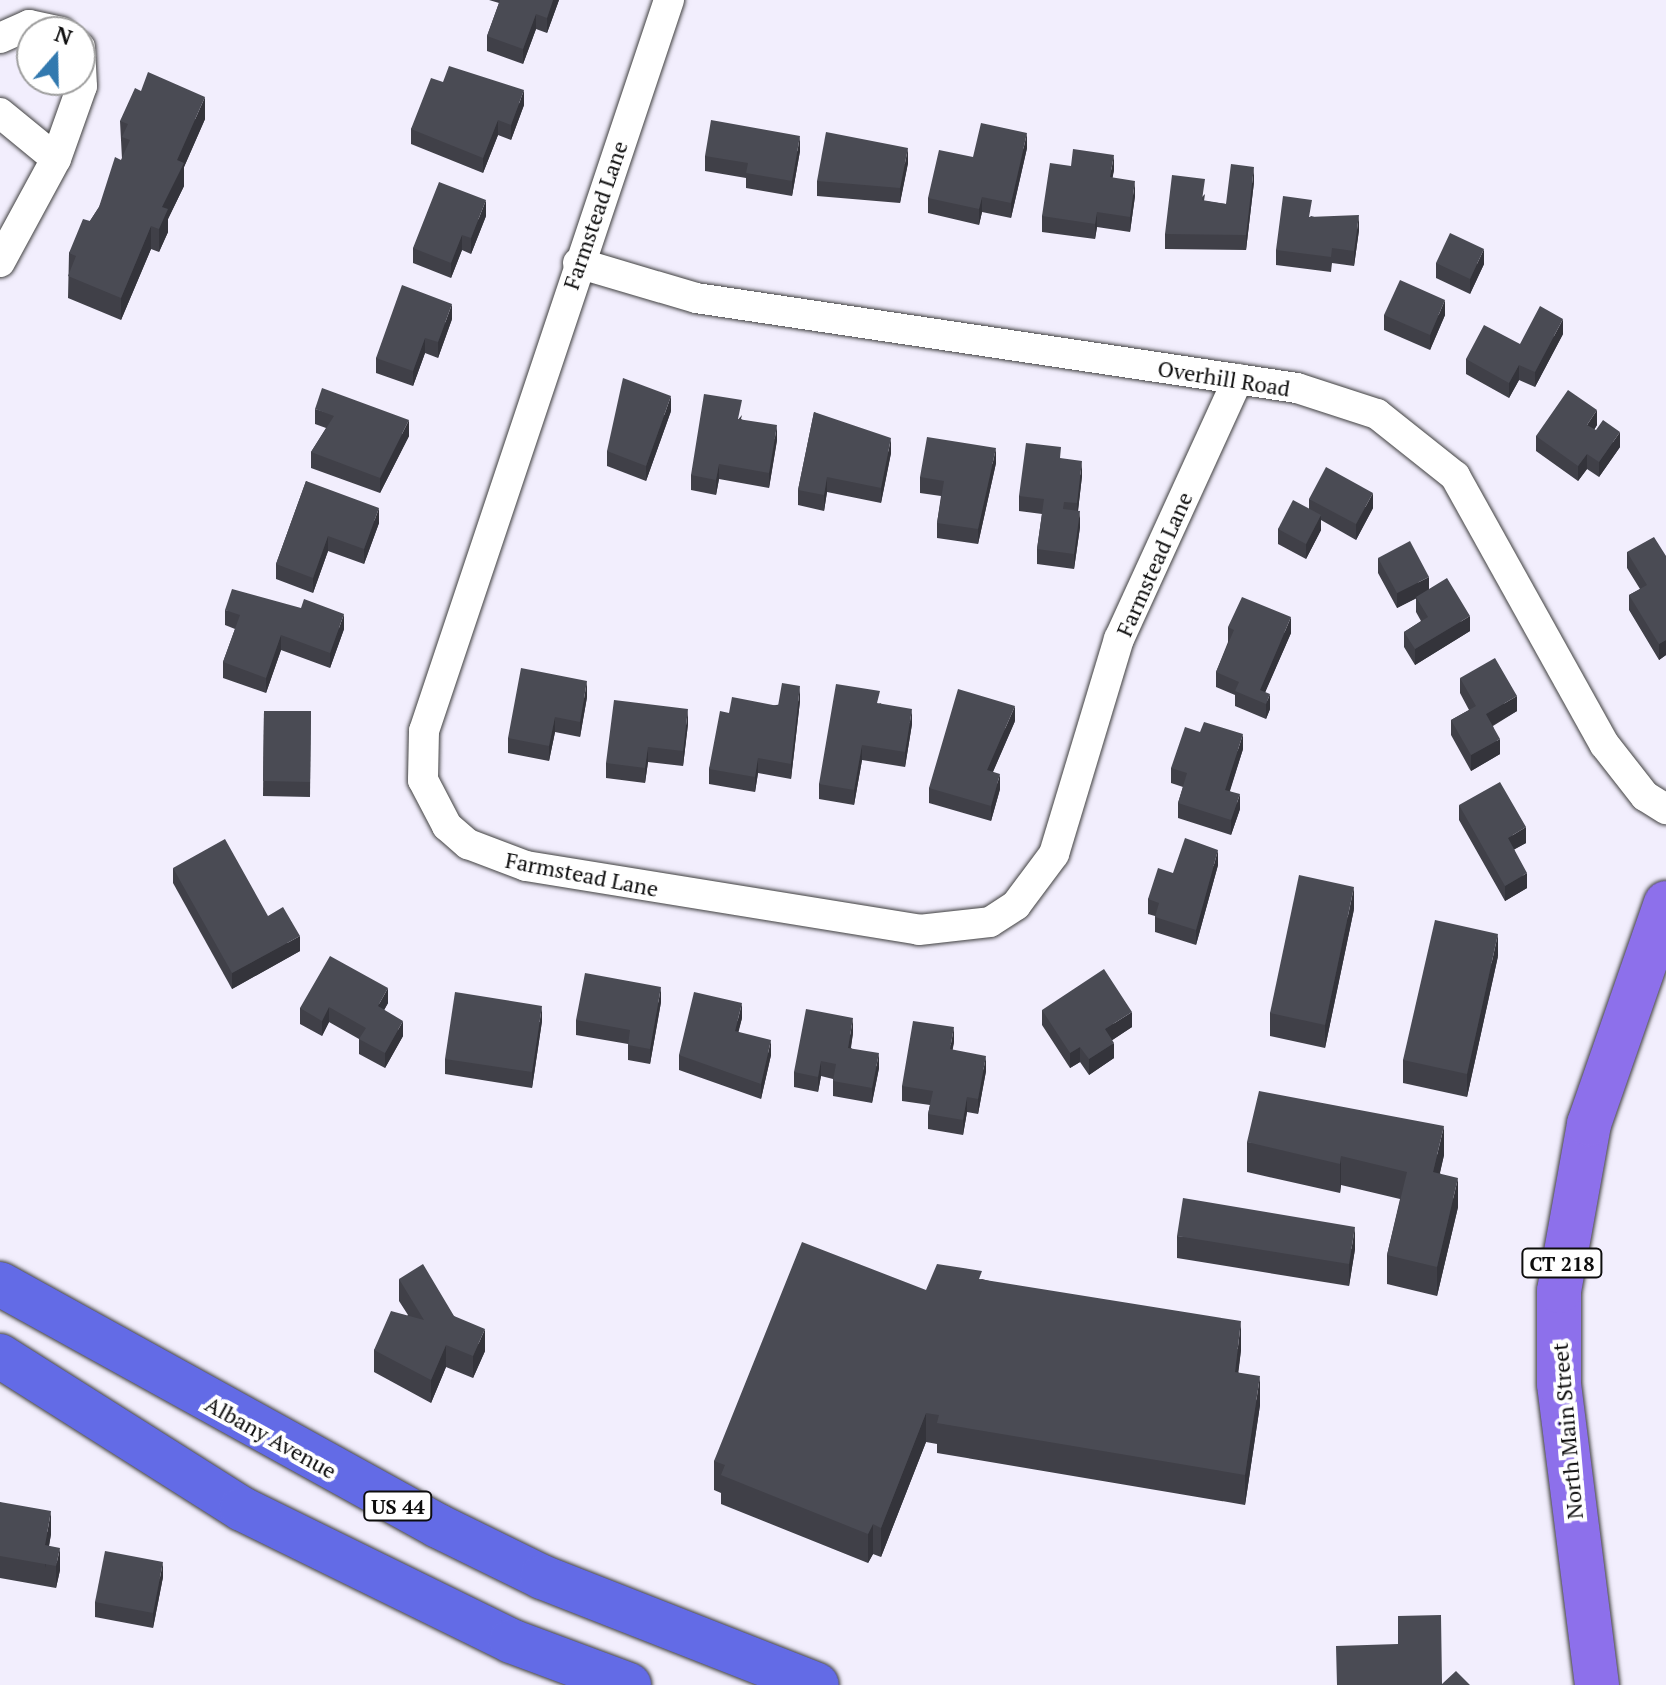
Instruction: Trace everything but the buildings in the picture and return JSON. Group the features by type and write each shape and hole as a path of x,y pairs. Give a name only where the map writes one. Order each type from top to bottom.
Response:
{"highway":[{"name":"Albany Avenue","path":"0,1284 438,1526 542,1577 817,1685"},
{"path":"0,1356 242,1509 511,1641 629,1685"}],"main road":[{"name":"North Main Street","path":"1597,1685 1559,1384 1559,1291 1589,1124 1666,903"}],"street":[{"name":"Farmstead Lane","path":"669,0 578,263 421,754 423,780 447,826 468,844 526,866 919,930 990,922 1016,905 1054,854 1119,639 1238,379"},
{"path":"0,262 56,159 78,96"},
{"path":"0,113 56,159"},
{"name":"Overhill Road","path":"578,263 696,298 1238,379 1339,399 1434,453 1474,503 1605,745 1645,796 1666,809"}]}
